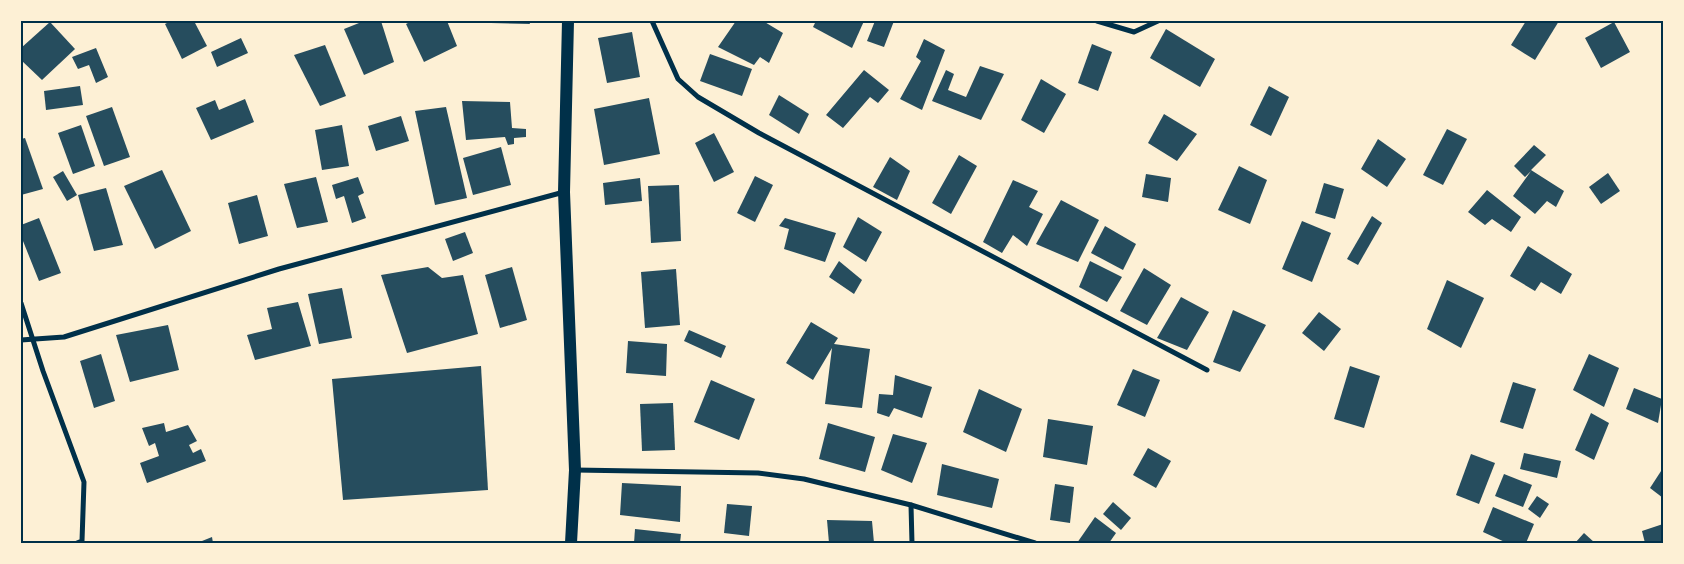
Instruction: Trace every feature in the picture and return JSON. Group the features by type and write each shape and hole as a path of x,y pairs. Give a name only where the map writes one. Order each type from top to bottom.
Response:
{"main road":[{"path":"568,21 564,192 574,470 571,543"}],"street":[{"path":"652,21 678,79 698,97 759,133 1207,370"},
{"path":"1097,21 1134,32 1158,21"},
{"path":"21,340 64,337 280,270 564,192"},
{"path":"21,303 32,339 84,482 82,541 77,543"},
{"path":"574,470 758,472 804,479 912,505 1035,543"},
{"path":"912,505 912,543"}],"building":[{"path":"171,21 194,21 207,46 182,59 165,24"},
{"path":"364,21 381,21 394,62 364,75 344,29"},
{"path":"412,21 447,21 457,46 424,62 406,24"},
{"path":"491,21 529,21 530,24 491,23"},
{"path":"736,21 763,21 783,33 769,63 760,57 754,65 718,47"},
{"path":"816,21 864,21 852,48 813,27"},
{"path":"875,21 894,21 884,47 867,41"},
{"path":"1526,21 1559,21 1535,60 1511,45"},
{"path":"50,22 75,49 42,80 21,60 21,48"},
{"path":"1614,22 1630,52 1601,68 1585,38"},
{"path":"1166,29 1215,59 1200,87 1150,58"},
{"path":"632,32 640,77 607,83 598,38"},
{"path":"241,38 248,53 217,67 211,52"},
{"path":"924,39 945,50 922,110 900,99 921,61 916,57"},
{"path":"1092,44 1112,52 1098,91 1078,83"},
{"path":"325,45 346,96 320,106 294,55"},
{"path":"96,48 108,77 96,83 89,65 78,69 72,57"},
{"path":"710,54 752,69 742,96 700,81"},
{"path":"980,66 1004,74 981,120 932,101 946,70 954,74 948,90 966,97"},
{"path":"864,70 889,90 878,103 870,97 843,128 826,115"},
{"path":"1041,79 1066,94 1044,133 1021,120"},
{"path":"80,86 83,105 46,110 44,91"},
{"path":"1269,86 1289,97 1271,136 1250,125"},
{"path":"779,95 809,114 799,134 769,115"},
{"path":"649,98 660,154 604,165 594,109"},
{"path":"245,99 254,122 211,140 196,108 215,100 219,110"},
{"path":"462,101 510,102 512,128 526,129 526,137 514,138 514,144 508,145 505,137 466,140"},
{"path":"112,107 130,157 104,166 86,116"},
{"path":"446,107 467,198 435,205 415,111"},
{"path":"1164,114 1197,134 1177,161 1148,143"},
{"path":"401,116 409,141 376,151 368,126"},
{"path":"81,125 95,166 73,174 58,133"},
{"path":"342,125 349,166 322,170 315,130"},
{"path":"1447,129 1467,139 1443,185 1423,175"},
{"path":"714,133 734,172 714,182 695,143"},
{"path":"25,138 43,189 21,195 21,139"},
{"path":"1378,139 1406,159 1387,187 1361,169"},
{"path":"1534,145 1546,155 1531,170 1564,191 1556,207 1547,201 1535,214 1513,196 1531,171 1525,177 1514,166"},
{"path":"501,147 511,185 473,195 463,158"},
{"path":"959,155 977,166 951,214 932,203"},
{"path":"890,157 910,171 897,200 873,187"},
{"path":"1239,166 1267,180 1250,224 1218,210"},
{"path":"162,170 191,231 155,249 124,186"},
{"path":"63,171 77,195 67,201 53,177"},
{"path":"1608,173 1620,191 1601,204 1589,187"},
{"path":"1146,174 1171,178 1168,202 1142,197"},
{"path":"755,176 773,185 755,222 737,213"},
{"path":"316,177 328,222 297,228 284,184"},
{"path":"358,177 364,193 358,196 366,218 352,223 344,196 336,199 332,185"},
{"path":"640,178 642,201 605,205 603,183"},
{"path":"1013,180 1038,191 1029,207 1043,214 1027,246 1013,235 1002,253 983,242"},
{"path":"1324,183 1344,189 1335,219 1315,213"},
{"path":"679,185 681,241 651,243 648,186"},
{"path":"106,188 123,245 94,251 78,195"},
{"path":"1487,190 1521,217 1511,232 1492,219 1485,225 1468,212"},
{"path":"257,195 268,236 239,244 228,203"},
{"path":"1061,200 1099,220 1078,262 1036,244"},
{"path":"1372,216 1382,223 1358,265 1347,259"},
{"path":"858,217 882,232 866,262 843,247"},
{"path":"39,218 61,273 39,281 21,236 21,225"},
{"path":"785,218 836,233 825,262 784,249 789,229 779,226"},
{"path":"1302,221 1331,233 1312,282 1282,269"},
{"path":"1105,226 1136,244 1123,270 1091,253"},
{"path":"465,232 473,253 453,261 445,239"},
{"path":"1528,246 1572,274 1561,294 1541,282 1535,291 1510,276"},
{"path":"839,261 862,280 854,294 829,277"},
{"path":"1090,261 1122,277 1107,302 1079,287"},
{"path":"428,267 442,278 463,275 478,334 407,353 381,275"},
{"path":"512,267 527,320 500,328 485,275"},
{"path":"1144,268 1171,285 1147,325 1120,311"},
{"path":"676,269 680,325 645,328 641,272"},
{"path":"1447,280 1484,298 1461,348 1427,329"},
{"path":"342,288 352,338 319,344 308,294"},
{"path":"1181,297 1209,312 1187,350 1157,338"},
{"path":"298,302 311,346 255,360 247,335 272,329 267,308"},
{"path":"1233,310 1266,325 1240,372 1213,362"},
{"path":"1319,312 1341,329 1324,351 1302,333"},
{"path":"811,322 838,338 834,344 870,349 862,408 825,404 832,348 813,380 786,363"},
{"path":"168,325 179,370 130,382 116,335"},
{"path":"689,330 726,346 721,358 684,341"},
{"path":"628,341 667,344 666,376 626,373"},
{"path":"101,354 115,401 94,408 80,361"},
{"path":"1589,354 1619,368 1604,407 1573,390"},
{"path":"481,366 488,490 343,500 332,379"},
{"path":"1350,366 1380,376 1364,428 1334,419"},
{"path":"1133,369 1160,380 1145,417 1117,405"},
{"path":"895,375 932,387 922,418 894,408 889,417 877,413 879,394 893,395"},
{"path":"711,380 755,399 739,440 694,422"},
{"path":"1513,382 1536,389 1523,429 1500,422"},
{"path":"1634,388 1662,399 1658,423 1626,409"},
{"path":"979,389 1022,409 1006,452 963,432"},
{"path":"673,403 675,450 642,451 640,404"},
{"path":"1591,413 1609,423 1594,460 1575,450"},
{"path":"1048,419 1093,426 1087,465 1043,457"},
{"path":"164,423 166,432 188,425 197,441 189,445 193,453 201,449 206,461 147,483 140,463 159,456 155,443 149,446 142,428"},
{"path":"828,423 875,437 865,472 819,459"},
{"path":"893,434 927,443 912,483 881,470"},
{"path":"1148,448 1171,461 1156,488 1133,475"},
{"path":"1524,453 1561,461 1557,478 1520,469"},
{"path":"1471,454 1495,463 1479,504 1456,495"},
{"path":"942,464 999,479 992,508 937,495"},
{"path":"1663,468 1663,498 1650,488"},
{"path":"1504,474 1532,485 1523,507 1495,496"},
{"path":"622,483 681,486 680,522 620,515"},
{"path":"1055,484 1074,487 1070,523 1050,520"},
{"path":"1537,496 1549,504 1540,518 1528,509"},
{"path":"1113,502 1131,518 1121,530 1103,514"},
{"path":"727,504 752,506 749,536 724,533"},
{"path":"1493,507 1534,524 1526,543 1507,543 1483,532"},
{"path":"1095,517 1116,533 1109,543 1077,543"},
{"path":"827,520 872,521 874,543 829,543"},
{"path":"1663,524 1663,543 1645,543 1642,531"},
{"path":"635,529 681,534 680,543 634,543"},
{"path":"1584,533 1595,543 1575,543"},
{"path":"212,537 213,543 197,543"}]}
